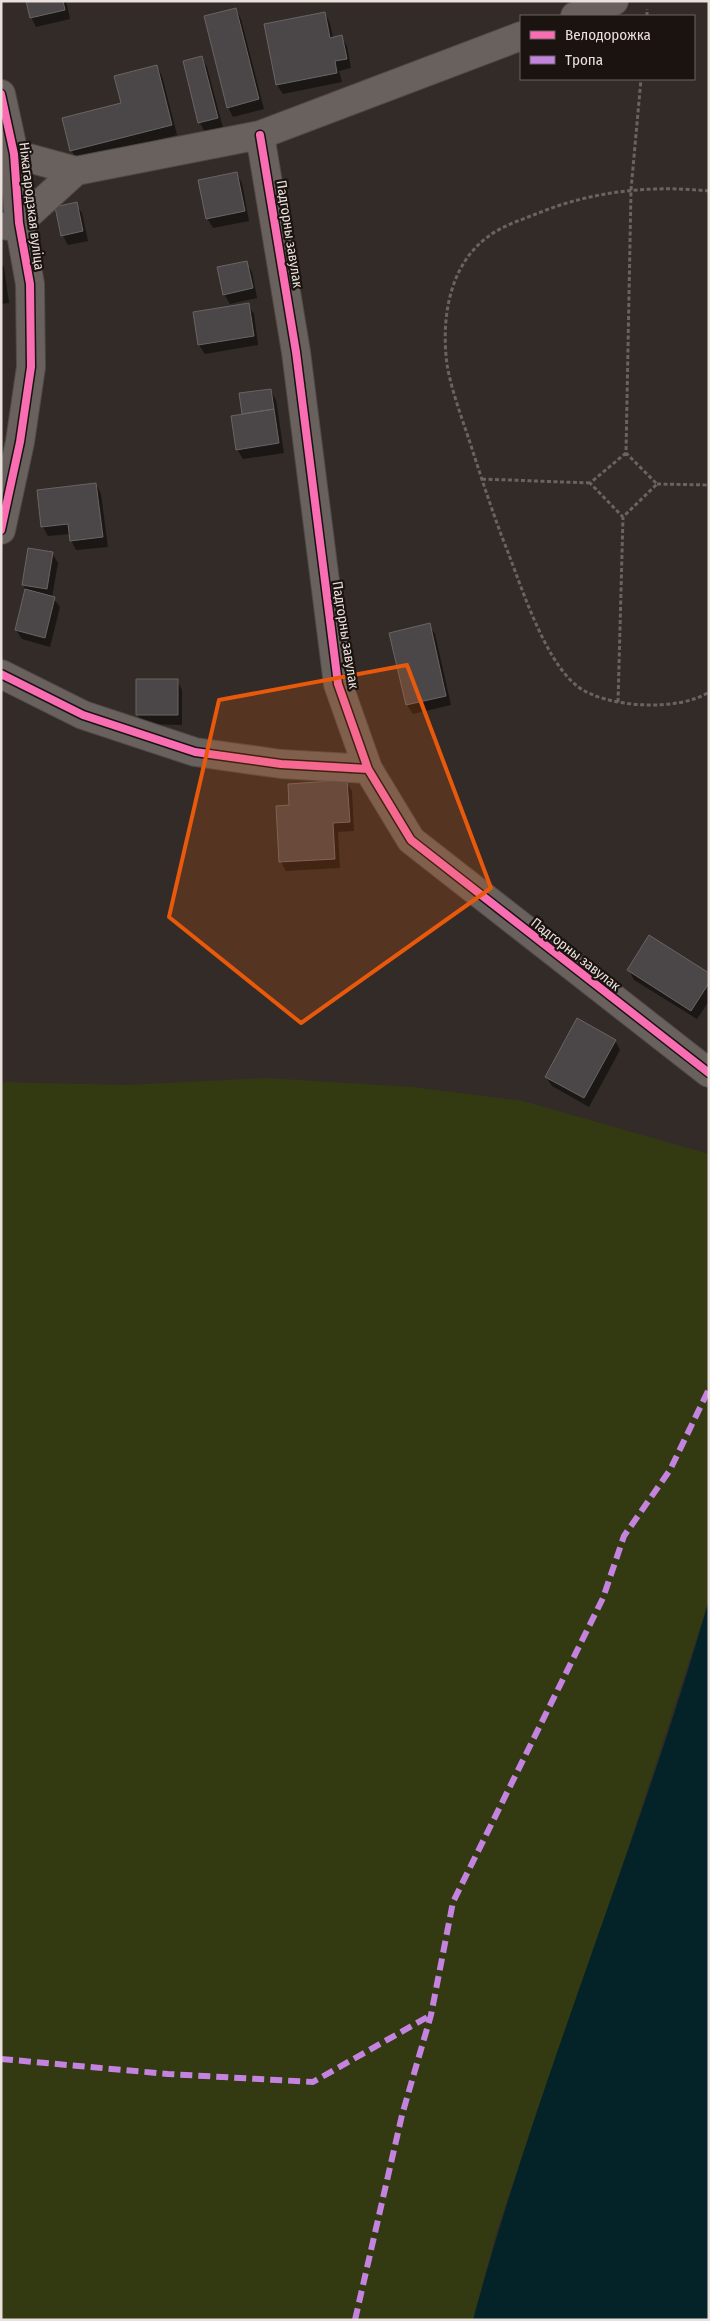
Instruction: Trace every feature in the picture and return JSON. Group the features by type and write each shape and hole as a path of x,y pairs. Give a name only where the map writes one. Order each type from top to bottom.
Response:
{"street":[{"path":"578,15 614,1"},
{"path":"14,154 76,171 260,135 520,36"},
{"name":"Ніжагародзкая вуліца","path":"1,94 14,154 10,225 30,284 32,367 20,442 1,530"},
{"name":"Падгорны завулак","path":"260,135 296,352 338,684 368,769 411,840 709,1073"},
{"path":"10,225 76,171"},
{"path":"1,674 83,715 195,752 281,764 368,769"}],"path":[{"path":"641,80 630,190 626,452 657,484 709,485"},
{"path":"709,191 630,190 603,192 574,200 521,220 489,236 465,261 451,289 446,332 448,366 499,529 551,653 564,673 577,686 595,696 618,702 673,703 700,698 709,692"},
{"path":"482,479 590,483 626,452"},
{"path":"590,483 623,517"},
{"path":"618,702 623,517 657,484"}],"highlighted area":[{"path":"407,665 491,888 301,1023 169,917 219,700"}],"green space":[{"path":"267,1078 413,1087 523,1101 709,1154 709,1600 628,1849 497,2230 473,2320 1,2320 1,1082 125,1085"}],"water":[{"path":"709,1600 709,2320 473,2320 499,2229 528,2139 652,1781"}],"building":[{"path":"26,1 63,1 65,10 30,18"},
{"path":"236,8 259,99 227,108 204,16"},
{"path":"325,12 330,38 342,35 347,59 335,61 337,73 276,85 264,24"},
{"path":"202,56 218,118 198,123 183,61"},
{"path":"157,65 172,125 70,151 62,118 121,103 114,76"},
{"path":"237,172 245,211 206,219 198,180"},
{"path":"77,202 83,231 61,236 55,207"},
{"path":"247,261 253,288 223,295 217,267"},
{"path":"249,303 254,336 198,345 193,312"},
{"path":"271,389 274,409 242,414 239,393"},
{"path":"274,409 279,443 236,450 231,416"},
{"path":"96,483 103,537 70,541 68,524 41,527 37,490"},
{"path":"28,548 53,552 47,589 22,585"},
{"path":"25,589 55,597 45,638 15,630"},
{"path":"430,623 446,696 406,705 389,633"},
{"path":"136,679 178,679 178,715 136,715"},
{"path":"347,780 350,822 333,823 335,859 279,862 276,806 289,805 288,784"},
{"path":"649,935 709,973 709,983 691,1011 627,970"},
{"path":"577,1018 616,1040 584,1098 545,1077"}],"marked path":[{"path":"355,2320 402,2115 431,2015 453,1902 603,1598 624,1536 670,1470 709,1389"},
{"path":"1,2059 168,2074 313,2082 431,2015"}],"cycle path":[{"path":"1,94 14,154 19,223 30,284 31,367 20,442 1,530"},
{"path":"260,135 296,352 338,684 368,769 411,840 709,1073"},
{"path":"1,674 83,715 195,752 281,764 368,769"}]}
